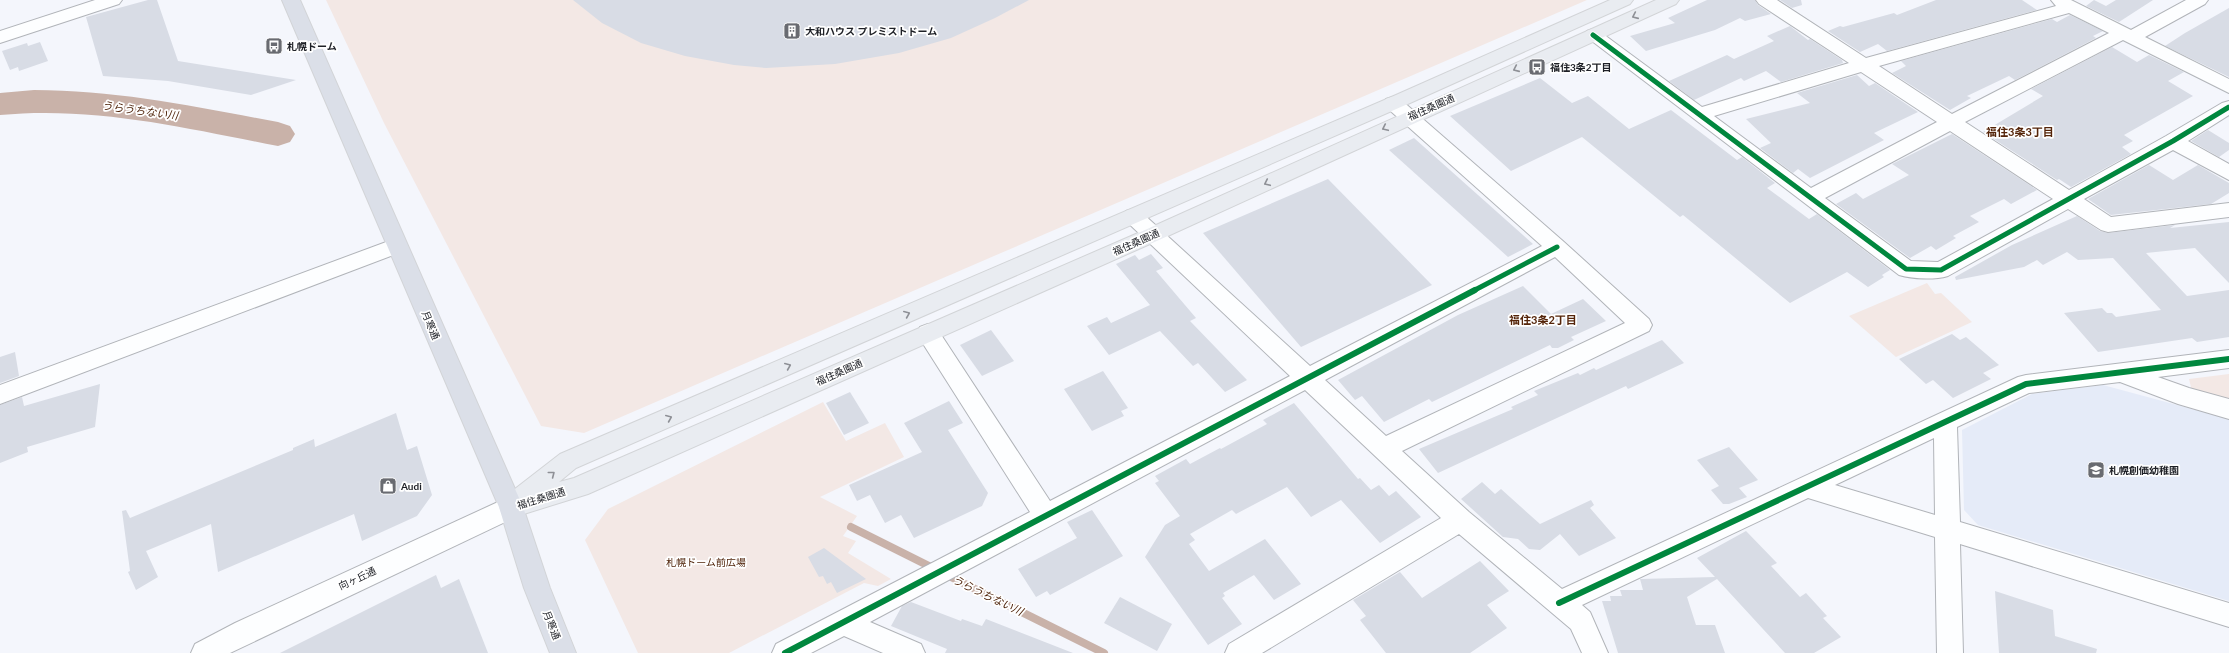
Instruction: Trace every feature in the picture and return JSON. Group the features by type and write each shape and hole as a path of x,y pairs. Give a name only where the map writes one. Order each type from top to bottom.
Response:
{"highway":[{"name":"月寒通","path":"291,0 511,507 537,588 563,653"}],"main road":[{"name":"福住桑園通","path":"511,507 568,461 1393,103 1624,0"},
{"name":"福住桑園通","path":"511,507 579,487 1152,235 1670,0"}],"street":[{"path":"0,37 113,0"},
{"path":"1765,0 2108,225 2229,210"},
{"path":"1811,197 1951,122 2199,0"},
{"path":"1699,114 2065,4 2229,87"},
{"path":"1593,35 1906,269 1941,270 2174,141 2229,107"},
{"path":"1382,449 1640,325 1557,247 1393,103"},
{"path":"2174,141 2229,173"},
{"path":"1133,216 1460,520 1581,621 1595,653"},
{"path":"0,395 397,246"},
{"path":"785,653 1557,247"},
{"path":"928,333 1046,516"},
{"path":"1559,603 2026,384 2229,359"},
{"path":"2119,372 2186,397 2229,409"},
{"path":"1945,422 1950,653"},
{"path":"1808,487 2229,615"},
{"name":"向ヶ丘通","path":"204,653 257,626 511,507"},
{"path":"1238,653 1460,520"},
{"path":"844,623 912,653"}],"shaded area":[{"name":"札幌創価幼稚園","path":"2103,385 2229,419 2229,601 1978,525 1964,510 1962,430 2032,394"}],"green space":[{"path":"326,0 1587,0 584,433 541,426 384,123"},
{"path":"1927,283 1935,294 1941,293 1972,322 1896,357 1849,316"},
{"path":"2229,374 2229,401 2192,391 2189,379"},
{"name":"札幌ドーム前広場","path":"823,402 846,441 885,423 904,457 820,497 857,516 843,536 856,541 848,553 891,579 878,586 864,583 729,653 638,653 585,540 608,509"}],"building":[{"path":"148,0 157,0 178,61 296,80 251,95 168,81 103,76 86,17"},
{"name":"大和ハウス プレミストドーム","path":"573,0 1029,0 995,18 951,38 899,53 835,64 766,68 734,65 685,56 641,43 602,23"},
{"path":"1707,0 1755,0 1758,5 1771,14 1745,21 1740,18 1715,30 1646,51 1630,36 1675,23 1668,18"},
{"path":"1780,0 1801,0 1802,5 1792,8"},
{"path":"1936,0 2022,0 2037,10 1887,51 1878,44 1860,52 1828,31 1840,26 1843,27 1894,13 1897,15"},
{"path":"2094,0 2106,6 2116,0 2153,0 2119,22 2086,6"},
{"path":"2229,8 2229,77 2165,46 2185,33"},
{"path":"2070,15 2103,31 2093,36 2096,38 2015,80 2009,76 1967,96 1971,98 1950,110 1892,73 1906,66 1901,61 2052,19 2057,22"},
{"path":"1790,26 1808,40 1810,39 1842,60 1843,63 1781,82 1766,71 1744,81 1741,78 1694,100 1669,81 1727,55 1734,59 1774,41 1767,36"},
{"path":"40,42 48,61 19,71 18,67 10,70 2,51 27,43 28,46"},
{"path":"2112,47 2137,62 2149,55 2184,72 2168,81 2193,96 2124,135 2133,141 2122,147 2131,154 2071,187 2059,179 2057,180 1983,132 2043,96 2031,89"},
{"path":"1857,75 1869,86 1875,83 1918,112 1874,133 1884,140 1810,178 1798,169 1793,173 1760,148 1771,143 1746,119 1810,103 1797,93"},
{"path":"1540,78 1572,103 1588,96 1629,129 1671,110 1737,160 1742,157 1775,183 1767,188 1809,219 1817,214 1890,270 1882,275 1884,277 1868,287 1847,272 1790,303 1683,215 1680,217 1582,137 1511,171 1450,116"},
{"path":"2208,130 2229,143 2229,150 2219,157 2191,141"},
{"path":"1952,134 2037,190 2011,204 2004,199 1970,216 1979,222 1953,236 1956,238 1936,250 1931,246 1910,258 1836,204 1856,193 1863,199 1909,175 1892,164"},
{"path":"1414,138 1533,244 1508,257 1389,150"},
{"path":"2149,165 2173,180 2198,165 2229,183 2229,193 2211,204 2111,215 2088,199"},
{"path":"1328,179 1432,285 1301,347 1203,233"},
{"path":"2077,216 2100,231 2108,233 2175,225 2170,228 2229,222 2229,283 2195,248 2146,253 2187,296 2229,290 2229,337 2197,342 2192,338 2098,352 2064,313 2102,308 2107,313 2112,313 2116,317 2161,310 2113,258 2078,260 2067,252 2043,265 2037,260 2024,267 1956,280 1955,277 2012,245"},
{"path":"1151,254 1163,268 1156,271 1196,318 1190,321 1247,380 1225,392 1198,363 1193,366 1160,331 1109,355 1087,326 1107,317 1111,323 1150,305 1116,264 1135,255 1139,260"},
{"path":"1523,286 1551,314 1583,299 1606,321 1571,337 1574,340 1558,348 1552,348 1550,345 1432,402 1429,399 1384,422 1362,396 1355,400 1338,380 1458,315"},
{"path":"991,330 1014,361 982,376 960,345"},
{"path":"1952,334 1960,340 1966,337 1999,365 1983,373 1991,379 1953,398 1933,380 1926,384 1899,359"},
{"path":"1662,340 1684,363 1628,389 1626,386 1438,473 1419,449 1513,409 1511,407 1538,395 1534,391 1578,373 1580,375 1594,368 1596,370"},
{"path":"15,352 19,376 0,383 0,357"},
{"path":"1103,371 1128,408 1121,411 1124,416 1092,431 1064,389"},
{"path":"100,384 95,427 27,447 28,452 0,463 0,405 22,397 24,406"},
{"path":"850,392 869,423 844,435 826,403"},
{"path":"949,401 963,423 948,430 988,493 982,506 914,538 901,515 885,523 870,495 857,501 849,485 922,452 904,423"},
{"path":"1294,403 1358,479 1360,478 1371,490 1379,485 1389,496 1396,491 1421,517 1380,543 1341,500 1311,517 1287,487 1236,514 1232,510 1190,534 1195,540 1189,544 1209,571 1265,539 1301,584 1274,600 1254,575 1223,593 1225,596 1222,598 1242,624 1208,645 1145,557 1165,525 1180,516 1155,483 1159,481 1155,476 1186,459 1190,464 1220,448 1221,449 1267,424 1263,420"},
{"path":"396,413 407,450 417,446 432,495 417,516 362,541 354,514 218,572 211,524 146,551 158,577 136,590 128,572 130,571 122,511 126,510 130,518 293,450 293,448 314,439 315,447"},
{"path":"1729,447 1758,480 1739,488 1747,497 1729,504 1723,504 1711,490 1719,486 1697,460"},
{"path":"1482,482 1495,494 1501,489 1540,524 1591,500 1594,505 1590,508 1616,538 1579,556 1560,534 1540,550 1529,549 1518,539 1503,537 1461,499"},
{"path":"1092,510 1123,556 1050,595 1047,591 1036,597 1018,569 1077,538 1067,522"},
{"path":"1746,531 1777,563 1771,566 1800,597 1806,593 1827,616 1823,618 1841,637 1814,653 1785,653 1717,579 1687,597 1696,625 1715,625 1725,653 1618,653 1602,601 1611,601 1610,596 1622,596 1620,590 1643,590 1640,579 1715,577 1697,558"},
{"path":"824,548 866,579 837,593 831,582 827,584 823,576 819,577 808,557"},
{"path":"1480,561 1509,591 1487,605 1507,628 1470,653 1386,653 1360,620 1366,616 1353,600 1400,572 1422,598"},
{"path":"436,575 441,588 459,579 488,653 280,653"},
{"path":"1995,591 2053,610 2055,636 2097,649 2096,653 1999,653"},
{"path":"1120,597 1172,624 1157,651 1104,623"},
{"path":"911,602 961,621 962,619 982,626 986,619 1073,653 945,653 947,649 891,626 902,606"}],"waterway":[{"name":"うらうちない川","path":"0,104 34,101 68,101 104,104 175,114 278,134"},
{"name":"うらうちない川","path":"851,527 935,569"},
{"name":"うらうちない川","path":"945,574 1104,653"}],"cycle path":[{"path":"1593,35 1906,269 1941,270 2173,141 2229,107"},
{"path":"785,653 1557,247"},
{"path":"1559,603 2026,384 2229,359"}],"place":[{"name":"大和ハウス プレミストドーム","path":"792,31"},
{"name":"札幌ドーム","path":"274,46"},
{"name":"福住3条2丁目","path":"1537,67"},
{"name":"札幌創価幼稚園","path":"2096,470"},
{"name":"Audi","path":"388,486"}],"district":[{"name":"福住3条3丁目","path":"2020,131"},
{"name":"福住3条2丁目","path":"1543,319"}]}
